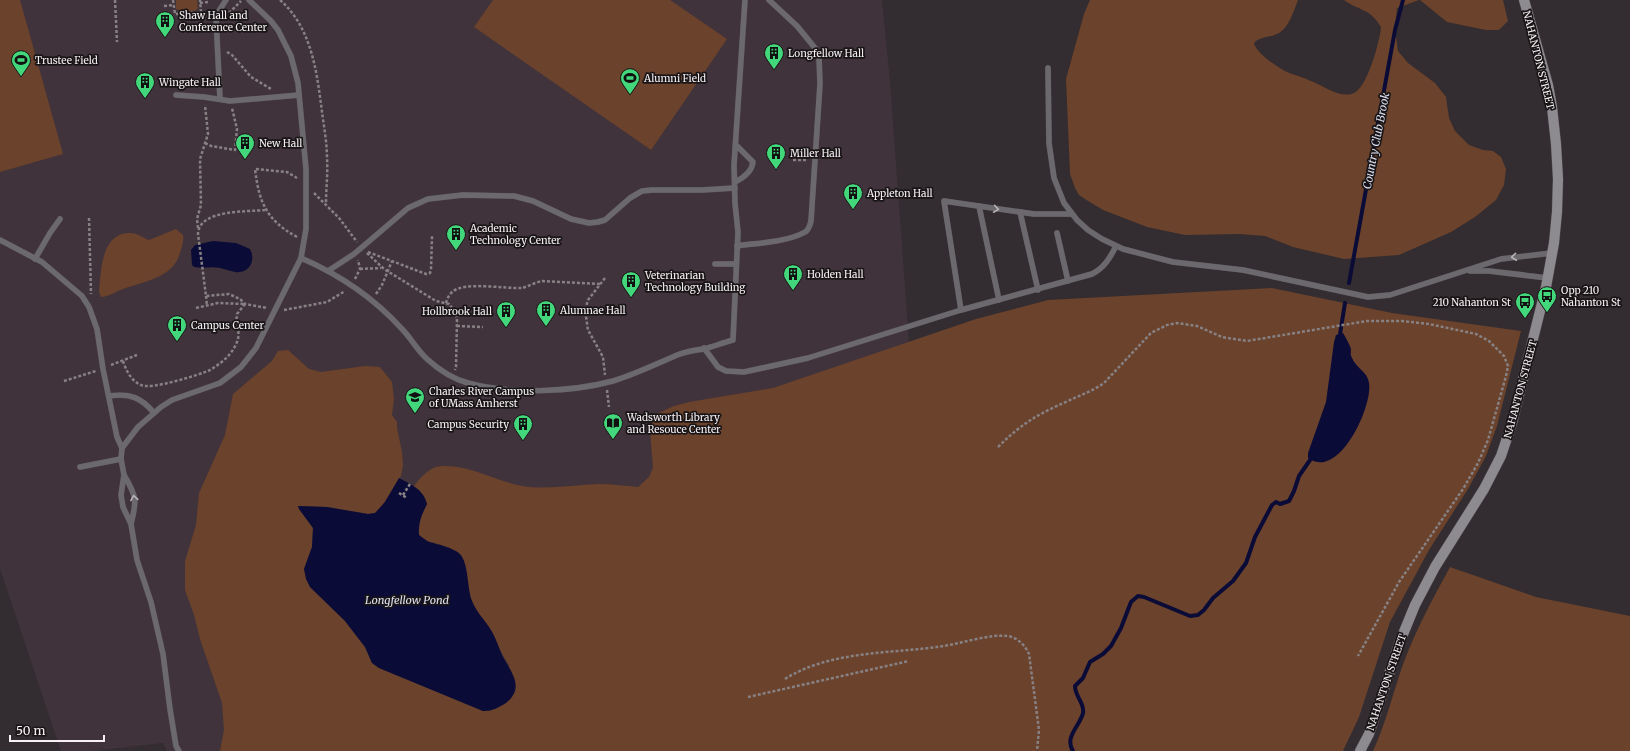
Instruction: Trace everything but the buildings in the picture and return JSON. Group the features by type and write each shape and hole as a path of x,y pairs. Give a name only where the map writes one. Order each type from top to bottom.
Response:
{"main road":[{"name":"NAHANTON STREET","path":"1360,751 1368,734 1396,651 1415,605 1439,560 1484,489 1501,456 1512,423 1548,278 1558,191 1554,119 1547,80 1524,0"}],"lane":[{"path":"220,99 216,18 226,0"},
{"path":"122,448 138,427 172,400 220,383 241,367 256,348 300,258 306,229 306,169 299,95 291,56 283,39 271,21 249,0"},
{"path":"300,258 328,271 371,300 402,329 427,359 443,371 467,383 498,388 532,390 561,389 606,382 651,367 682,353 733,340 738,232 735,185 736,145 745,0"},
{"path":"737,246 789,238 805,232 811,221 820,84 819,57 815,48 797,26 769,0"},
{"path":"1048,68 1049,143 1054,178 1064,202 1072,214 1088,230 1116,246 1140,254 1173,262 1243,270 1368,297 1390,295 1501,259 1552,253"},
{"path":"176,95 230,101 299,95"},
{"path":"328,271 354,254 408,208 428,199 463,195 514,196 533,201 571,219 589,223 598,222 605,220 630,198 642,191 702,190 735,185 749,172 754,162 736,145"},
{"path":"961,310 944,202 1034,214 1072,214"},
{"path":"979,206 999,300"},
{"path":"1020,212 1038,290"},
{"path":"35,259 50,232 60,219"},
{"path":"1057,233 1068,281"},
{"path":"0,240 42,262 82,296 88,305 97,328 103,368 118,437 122,448 121,459 124,475 121,496 123,507 131,524 137,560 150,602 163,654 176,746 179,751"},
{"path":"704,348 718,367 726,371 744,372 808,358 961,310 1092,274 1101,269 1116,246"},
{"path":"715,264 736,264"},
{"path":"1459,273 1489,272 1548,278"},
{"path":"109,396 123,394 137,398 148,406 154,413"},
{"path":"80,467 121,459"},
{"path":"124,475 134,492 136,503 131,524"}],"path":[{"path":"115,0 117,42"},
{"path":"173,0 175,14 201,12 200,1 208,2"},
{"path":"280,0 296,18 302,29 310,46 318,76 327,157 326,204"},
{"path":"226,18 242,1"},
{"path":"164,6 174,5"},
{"path":"226,45 227,58"},
{"path":"227,52 256,81 288,96"},
{"path":"204,97 208,134 200,159 201,205 197,219 207,306"},
{"path":"205,143 211,146 235,150 237,129 230,101"},
{"path":"793,160 816,159"},
{"path":"198,229 201,223 211,216 265,210"},
{"path":"88,305 92,288 89,218"},
{"path":"366,251 419,273 426,274 430,273 432,263 432,236"},
{"path":"371,300 382,285 392,261"},
{"path":"360,269 382,268"},
{"path":"605,278 588,300 585,316 588,330 602,357 609,407"},
{"path":"446,303 452,292 457,289 470,287 523,288 533,283 542,281 601,284"},
{"path":"123,361 126,370 133,378 142,386 146,387 163,384 198,374 215,366 228,355 236,345 239,336 236,314 245,304 227,303 196,308"},
{"path":"998,448 1014,431 1024,424 1061,404 1097,388 1104,383 1151,333 1167,325 1187,323 1222,337 1247,342 1346,326 1367,321 1402,321 1429,324 1476,334 1489,341 1504,356 1508,366 1502,393 1488,440 1472,474 1446,515 1399,582 1358,656"},
{"path":"457,326 483,327"},
{"path":"403,495 410,484"},
{"path":"399,493 408,498"},
{"path":"785,679 808,667 838,658 930,648 998,636 1009,636 1025,646 1029,654 1039,730 1037,751"},
{"path":"748,697 909,661"}],"shaded area":[{"name":"Charles River Campus of UMass Amherst","path":"0,0 882,0 890,82 909,342 582,635 588,751 167,751 163,743 92,751 61,751 0,569"},
{"name":"Trustee Field","path":"0,0 20,0 63,154 0,172"},
{"path":"176,0 197,0 198,8 195,11 180,12 176,9"},
{"name":"Alumni Field","path":"493,0 670,0 727,39 651,150 474,27"},
{"path":"1090,0 1298,0 1285,28 1277,34 1257,41 1254,43 1255,47 1267,59 1291,74 1332,91 1349,94 1354,93 1364,83 1372,63 1381,27 1373,16 1344,0 1419,0 1397,8 1395,30 1398,51 1408,63 1435,83 1446,97 1449,118 1455,131 1469,145 1483,150 1493,151 1501,157 1506,169 1504,185 1496,200 1475,217 1451,232 1399,255 1344,259 1293,247 1265,236 1240,234 1185,235 1147,227 1103,210 1079,195 1070,174 1066,79 1084,14"},
{"path":"1420,0 1503,0 1508,21 1499,30 1486,30 1447,22"},
{"path":"176,229 183,235 183,241 180,253 171,268 165,273 149,281 101,297 99,292 102,264 104,255 113,240 120,235 131,233 137,234 149,240"},
{"path":"1272,288 1392,313 1521,331 1497,426 1486,456 1468,489 1429,550 1390,622 1359,717 1343,751 220,751 224,730 222,703 185,590 185,561 196,525 199,493 225,435 233,394 272,361 278,351 288,350 309,369 321,372 365,366 380,367 392,382 394,399 392,415 397,422 402,452 403,465 401,476 380,509 375,513 368,514 327,507 299,506 299,509 313,528 312,547 304,569 310,587 345,621 365,647 372,663 379,668 483,711 491,711 509,665 490,629 475,609 469,592 464,563 441,545 427,541 419,535 419,526 427,504 419,490 414,486 430,470 438,466 453,466 512,484 532,487 599,484 638,487 649,477 653,468 650,431 654,415 674,406 689,402 773,388 976,319 1048,300"},
{"path":"1450,567 1536,597 1630,616 1630,751 1373,751 1401,670 1417,630"}],"water":[{"path":"213,241 236,243 250,249 252,253 252,262 248,269 245,271 235,272 217,267 194,267 192,265 191,250 195,245"},
{"path":"1343,333 1351,349 1351,356 1356,365 1368,379 1369,394 1366,408 1352,438 1342,450 1331,459 1320,462 1308,458 1308,453 1326,402 1336,335"},
{"name":"Longfellow Pond","path":"399,478 417,488 423,495 427,504 419,526 419,535 429,542 454,550 463,558 472,601 493,633 502,655 512,673 516,685 515,691 506,703 495,709 483,711 379,668 372,663 365,647 345,621 310,587 306,579 304,569 312,547 313,528 298,506 327,507 368,514 375,513 385,502"}],"waterway":[{"name":"Country Club Brook","path":"1349,283 1395,30 1403,0"},
{"name":"Country Club Brook","path":"1340,334 1345,303"},
{"name":"Country Club Brook","path":"1073,751 1070,741 1071,736 1083,713 1083,706 1075,690 1075,686 1083,678 1090,662 1103,654 1111,646 1121,628 1131,602 1138,596 1144,597 1190,616 1198,615 1213,598 1233,581 1246,563 1255,537 1272,505 1276,502 1280,504 1289,501 1299,476 1310,460"}],"place":[{"name":"Shaw Hall and Conference Center","path":"165,38"},
{"name":"Longfellow Hall","path":"774,70"},
{"name":"Trustee Field","path":"21,77"},
{"name":"Alumni Field","path":"630,95"},
{"name":"Wingate Hall","path":"145,99"},
{"name":"New Hall","path":"245,160"},
{"name":"Miller Hall","path":"776,170"},
{"name":"Appleton Hall","path":"853,210"},
{"name":"Academic Technology Center","path":"456,251"},
{"name":"Holden Hall","path":"793,291"},
{"name":"Veterinarian Technology Building","path":"631,298"},
{"name":"Opp 210 Nahanton St","path":"1547,313"},
{"name":"210 Nahanton St","path":"1525,319"},
{"name":"Alumnae Hall","path":"546,327"},
{"name":"Hollbrook Hall","path":"506,328"},
{"name":"Campus Center","path":"177,342"},
{"name":"Charles River Campus of UMass Amherst","path":"415,414"},
{"name":"Wadsworth Library and Resouce Center","path":"613,440"},
{"name":"Campus Security","path":"523,441"}]}
